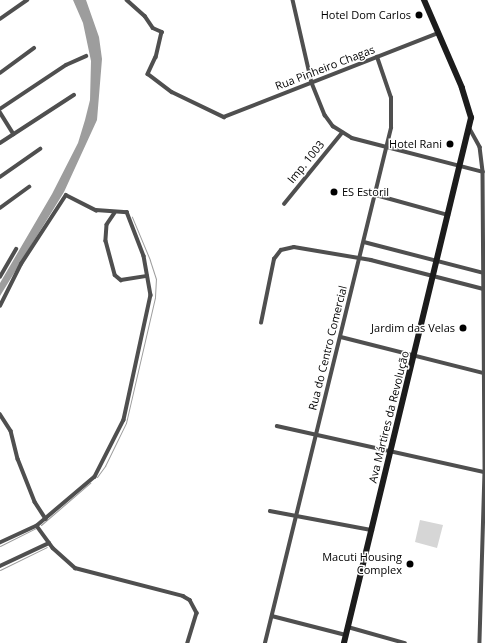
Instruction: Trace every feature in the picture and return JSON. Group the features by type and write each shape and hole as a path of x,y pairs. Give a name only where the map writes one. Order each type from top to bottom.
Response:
{"street":[{"path":"0,19 27,0"},
{"name":"Rua Pinheiro Chagas","path":"127,0 145,16 153,28 162,32 156,57 148,74 172,92 209,108 219,117 224,117 438,33"},
{"path":"292,0 312,83 325,114 342,133 387,148 483,172"},
{"name":"Ava Mártires da Revolução","path":"344,643 438,262 469,126 470,110 424,0"},
{"path":"0,73 34,48"},
{"path":"14,134 0,111 66,65 86,56"},
{"name":"Rua do Centro Comercial","path":"265,643 387,148 393,110 386,80 377,57"},
{"path":"0,143 74,95"},
{"path":"469,126 480,146 483,172 483,373 485,472 480,643"},
{"name":"Imp. 1003","path":"284,204 342,133"},
{"path":"0,177 40,149"},
{"path":"0,208 29,187"},
{"path":"0,306 21,264 66,195 96,210 127,212 144,256 151,295 124,420 98,472 37,526 0,543"},
{"path":"376,195 449,215"},
{"path":"115,212 107,225 106,236 115,275 121,280 147,276"},
{"path":"364,242 484,273"},
{"path":"261,323 274,259 281,250 294,246 360,258 484,288"},
{"path":"0,278 16,248"},
{"path":"341,337 483,373"},
{"path":"0,414 11,431 18,459 35,502 46,519"},
{"path":"277,426 485,472"},
{"path":"270,511 372,530"},
{"path":"37,526 49,542 75,568 183,596 190,600 197,614 188,643"},
{"path":"0,566 49,542"},
{"path":"272,616 346,635"},
{"path":"348,627 405,643"}],"shaded area":[{"path":"73,0 86,0 99,37 102,59 97,120 64,192 0,296 0,283 52,194 78,143 90,100 91,61 83,23"},
{"path":"420,520 443,525 437,548 415,542"}],"waterway":[{"path":"97,477 105,466 126,423 155,297 156,279 150,260 132,217"},
{"path":"41,525 90,483"},
{"path":"0,546 36,528"},
{"path":"0,570 47,547"}],"place":[{"name":"Hotel Dom Carlos","path":"419,15"},
{"name":"Hotel Rani","path":"450,144"},
{"name":"ES Estoril","path":"334,192"},
{"name":"Jardim das Velas","path":"463,328"},
{"name":"Macuti Housing Complex","path":"410,564"}]}
